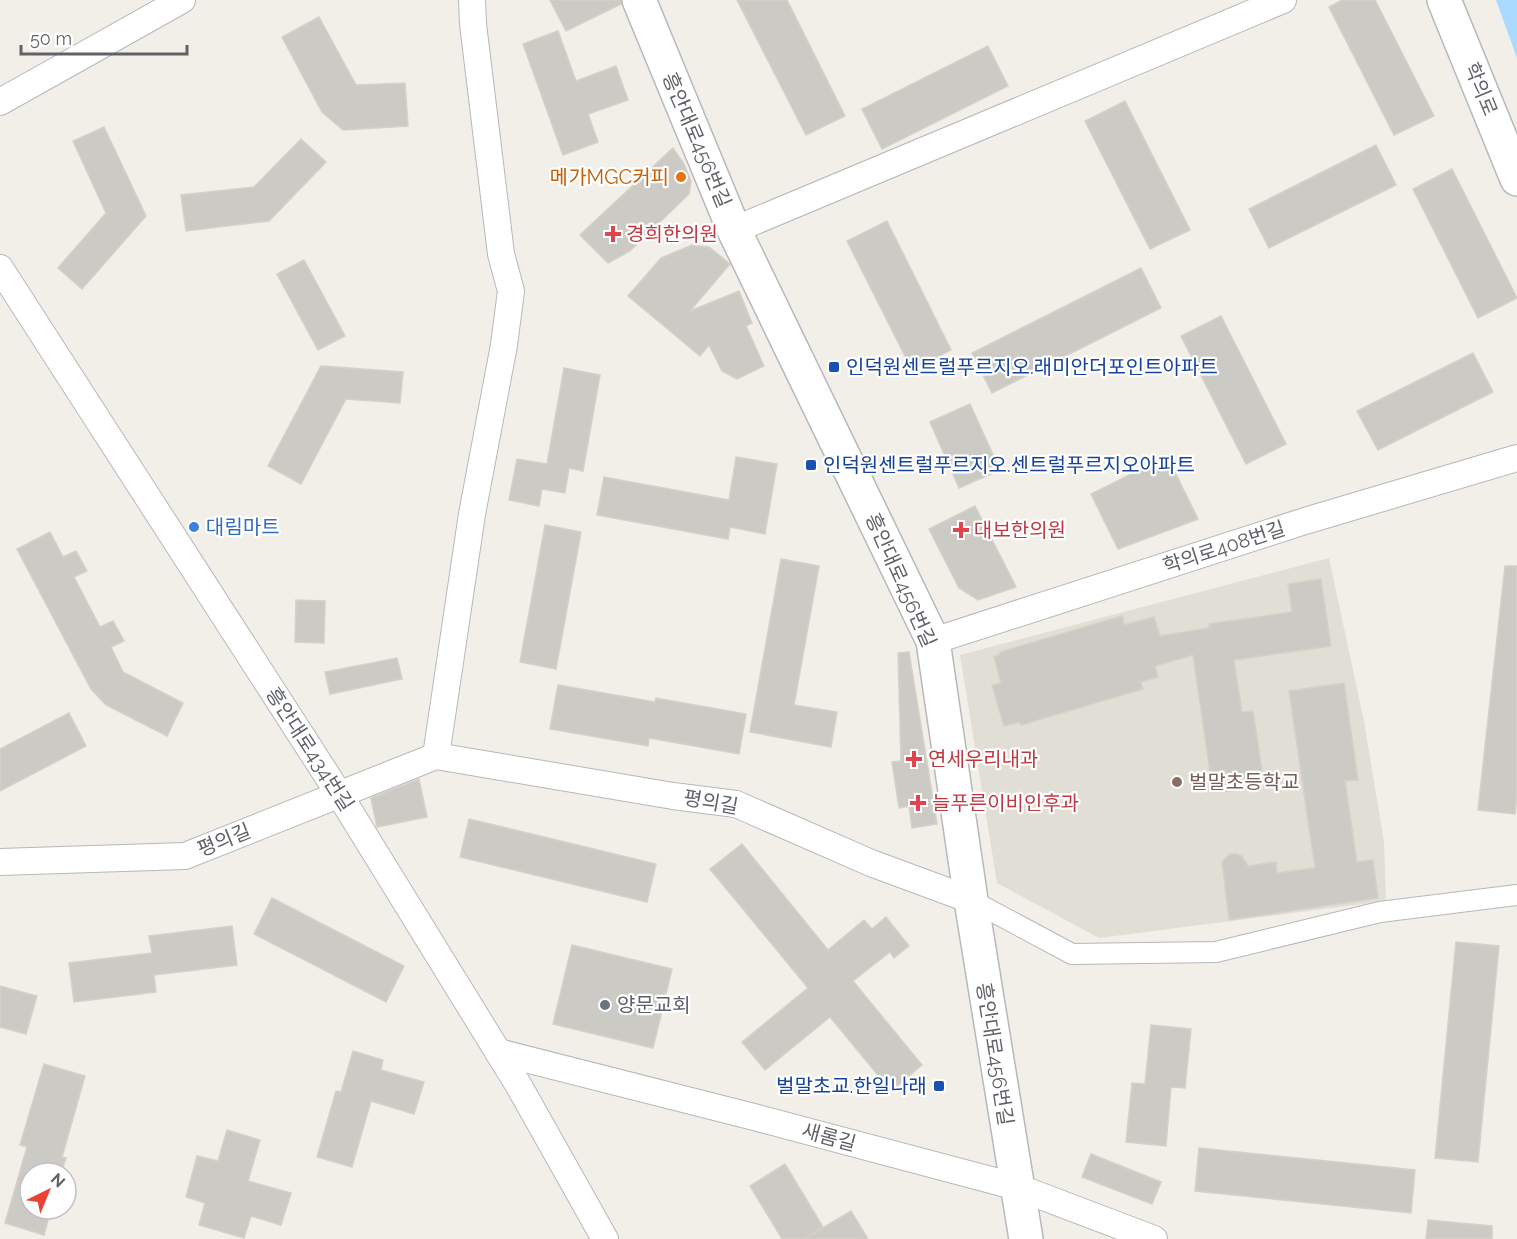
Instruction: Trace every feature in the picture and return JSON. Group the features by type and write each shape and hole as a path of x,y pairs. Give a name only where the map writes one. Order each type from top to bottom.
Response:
{"street":[{"path":"0,102 182,0"},
{"path":"436,756 472,514 504,345 511,291 501,254 472,0"},
{"name":"흥안대로456번길","path":"639,0 734,230 933,641 971,900 1026,1239"},
{"path":"734,230 1283,0"},
{"name":"학의로","path":"1444,0 1517,179"},
{"name":"흥안대로434번길","path":"0,268 339,794 498,1052 605,1239"},
{"name":"학의로408번길","path":"933,641 1305,520 1517,458"},
{"name":"평의길","path":"0,862 185,856 436,756 673,796 736,804 871,863 971,900"},
{"path":"971,900 1072,954 1216,952 1380,912 1517,895"},
{"name":"새롬길","path":"498,1052 1017,1187 1154,1239"}],"shaded area":[{"name":"벌말초등학교","path":"1329,558 1364,721 1384,842 1386,901 1099,938 997,883 960,655"}],"water":[{"path":"1496,0 1517,0 1517,58"}],"building":[{"path":"550,0 621,0 621,4 566,31"},
{"path":"737,0 787,0 845,116 806,135"},
{"path":"1342,0 1375,0 1434,116 1394,135 1329,7"},
{"path":"319,17 356,85 405,83 408,126 343,130 322,112 282,37"},
{"path":"558,31 576,81 616,66 628,100 588,114 598,142 563,155 523,44"},
{"path":"988,46 1008,86 882,149 862,109"},
{"path":"1125,101 1190,230 1150,249 1085,121"},
{"path":"104,127 146,216 82,289 58,268 106,213 73,141"},
{"path":"301,139 326,162 269,221 186,231 181,195 254,187"},
{"path":"1376,145 1396,185 1269,248 1249,209"},
{"path":"673,148 684,164 691,181 689,194 630,251 608,263 580,235"},
{"path":"1452,169 1517,298 1478,318 1413,189"},
{"path":"887,221 951,350 912,370 847,241"},
{"path":"692,245 709,247 730,264 690,311 739,291 752,323 746,326 764,366 737,379 722,371 709,345 700,356 628,296 661,258"},
{"path":"304,260 345,336 318,350 277,274"},
{"path":"1141,268 1161,308 992,393 972,353"},
{"path":"1221,316 1286,444 1246,464 1181,336"},
{"path":"1473,353 1493,392 1378,450 1357,411"},
{"path":"321,366 403,372 400,403 346,399 301,484 268,466"},
{"path":"564,368 600,375 583,471 569,468 565,493 542,489 539,506 509,500 517,459 547,464"},
{"path":"970,404 1000,470 959,488 930,422"},
{"path":"1167,456 1198,519 1118,549 1091,494"},
{"path":"736,457 777,464 765,534 730,527 728,539 597,515 604,477 729,500"},
{"path":"975,506 1016,587 978,600 959,588 929,529"},
{"path":"545,525 581,532 556,669 520,662"},
{"path":"50,532 63,557 76,551 87,571 74,577 100,627 113,621 124,641 111,647 123,672 183,703 167,736 106,705 91,689 17,549"},
{"path":"781,559 819,566 794,705 837,712 831,747 750,732"},
{"path":"1505,566 1517,566 1517,796 1515,814 1478,810"},
{"path":"1321,579 1331,646 1234,660 1242,712 1253,711 1263,777 1252,778 1253,788 1213,793 1193,655 1155,666 1158,677 1141,682 1143,689 1021,725 1020,722 1004,726 992,685 1001,683 994,657 1000,655 1000,652 1122,616 1124,625 1154,617 1160,636 1209,628 1209,624 1292,612 1288,584"},
{"path":"296,600 325,601 324,643 295,642"},
{"path":"909,652 937,824 912,828 909,806 899,808 892,762 901,761 898,653"},
{"path":"397,658 402,679 330,694 325,672"},
{"path":"1344,683 1358,780 1345,781 1357,862 1373,860 1378,898 1229,920 1222,862 1230,854 1242,856 1248,866 1276,862 1277,873 1315,868 1289,691"},
{"path":"558,685 655,702 656,698 746,714 739,754 649,738 648,746 550,729"},
{"path":"69,713 86,746 0,791 0,749"},
{"path":"419,779 427,817 377,827 371,798"},
{"path":"469,819 656,864 647,902 460,857"},
{"path":"742,844 828,950 864,920 872,929 886,917 909,946 894,958 890,952 853,981 922,1065 891,1091 830,1017 765,1070 742,1042 808,988 710,869"},
{"path":"272,898 404,966 386,1002 254,934"},
{"path":"232,926 237,965 154,975 156,992 74,1002 69,963 152,953 149,936"},
{"path":"1456,942 1499,946 1478,1162 1435,1158"},
{"path":"572,945 672,969 653,1048 553,1024"},
{"path":"0,986 37,996 26,1034 0,1027"},
{"path":"1151,1025 1191,1029 1185,1088 1171,1087 1166,1146 1126,1142 1132,1083 1145,1084"},
{"path":"353,1051 383,1060 381,1070 424,1082 414,1114 371,1101 352,1167 317,1157 336,1091 341,1092"},
{"path":"44,1064 85,1076 62,1157 66,1158 65,1161 23,1161 27,1147 20,1145"},
{"path":"227,1130 260,1140 248,1181 291,1193 281,1225 251,1216 244,1238 199,1225 205,1203 186,1197 197,1156 218,1161"},
{"path":"1199,1148 1415,1170 1411,1213 1195,1191"},
{"path":"1091,1154 1161,1182 1152,1204 1082,1177"},
{"path":"785,1164 823,1227 804,1239 782,1239 750,1186"},
{"path":"18,1178 18,1221 48,1221 44,1235 5,1223"},
{"path":"851,1211 868,1239 804,1239"},
{"path":"1428,1220 1492,1226 1492,1239 1426,1239"}],"place":[{"name":"메가MGC커피","path":"681,177"},
{"name":"경희한의원","path":"613,234"},
{"name":"인덕원센트럴푸르지오.래미안더포인트아파트","path":"834,367"},
{"name":"인덕원센트럴푸르지오.센트럴푸르지오아파트","path":"811,465"},
{"name":"대림마트","path":"194,527"},
{"name":"대보한의원","path":"961,530"},
{"name":"연세우리내과","path":"914,759"},
{"name":"벌말초등학교","path":"1177,782"},
{"name":"늘푸른이비인후과","path":"918,803"},
{"name":"양문교회","path":"605,1005"},
{"name":"벌말초교.한일나래","path":"939,1086"}]}
